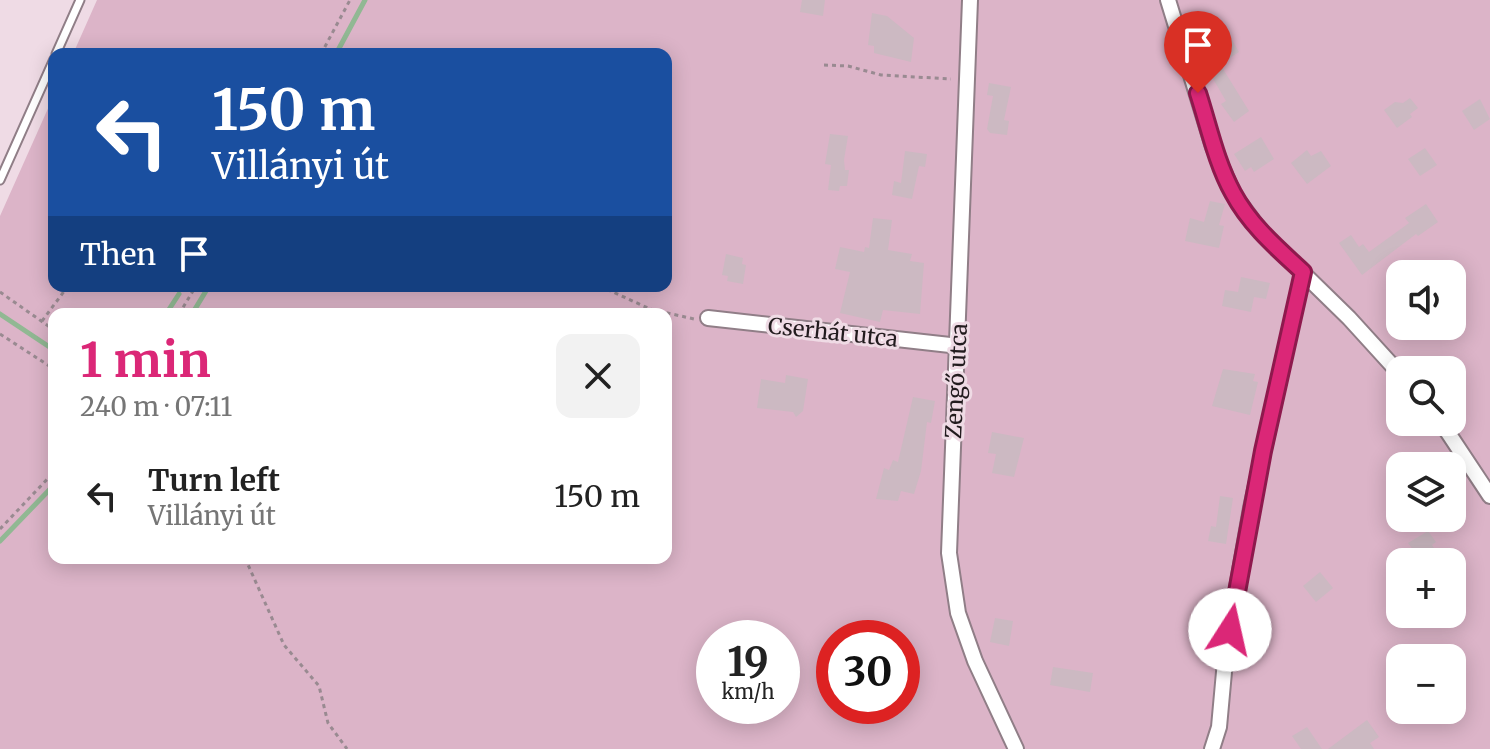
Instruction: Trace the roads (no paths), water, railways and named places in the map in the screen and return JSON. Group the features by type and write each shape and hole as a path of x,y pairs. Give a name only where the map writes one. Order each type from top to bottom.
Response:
{"street":[{"name":"Zengő utca","path":"970,0 959,346 949,523 953,589 975,661 1016,749"},
{"path":"1168,0 1213,147 1234,195 1263,234 1386,359"},
{"path":"1212,749 1219,727 1226,650 1251,508 1303,272"},
{"name":"Cserhát utca","path":"708,318 959,346"},
{"path":"1452,436 1486,479 1490,496"}],"lane":[{"path":"59,48 80,0"},
{"path":"0,180 48,72"}],"waterway":[{"path":"339,48 365,0"},
{"path":"196,308 205,292"},
{"path":"170,308 179,294"},
{"path":"0,314 48,346"},
{"path":"0,541 48,491"}]}
